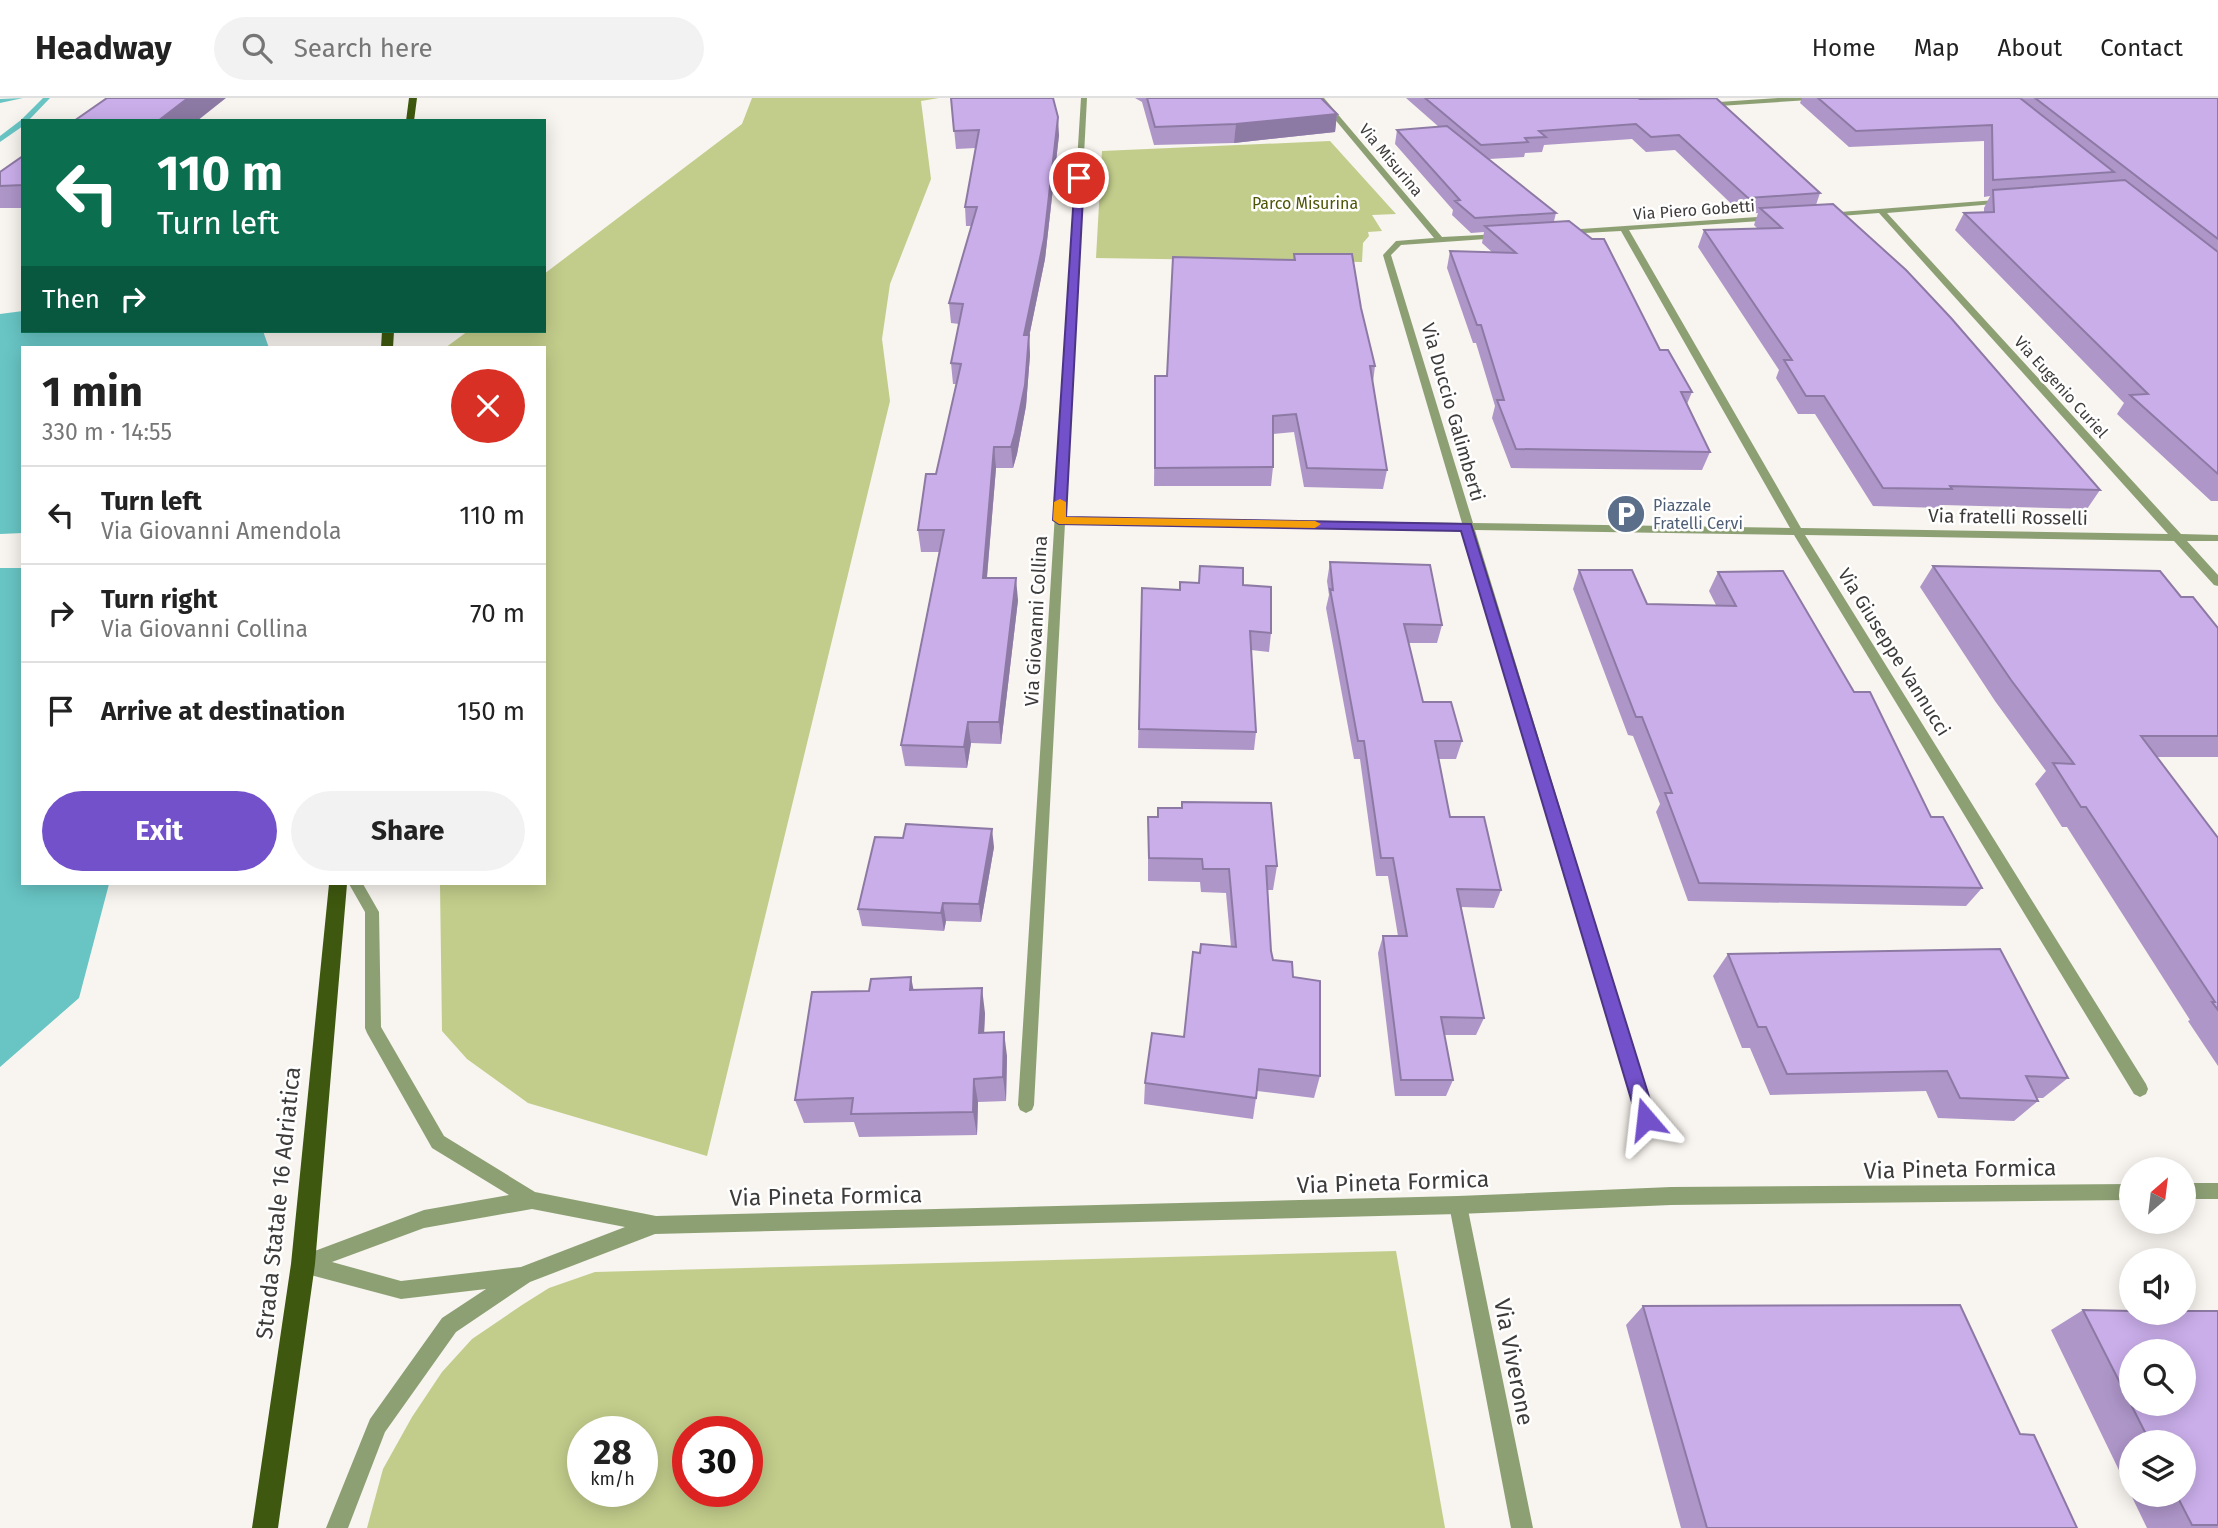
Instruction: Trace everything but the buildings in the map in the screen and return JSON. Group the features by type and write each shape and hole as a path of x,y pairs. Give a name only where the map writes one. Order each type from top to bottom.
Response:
{"main road":[{"path":"410,119 413,98"},
{"name":"Strada Statale 16 Adriatica","path":"265,1528 303,1264 338,885"}],"street":[{"name":"Via Giovanni Collina","path":"1026,1105 1084,98"},
{"name":"Via Misurina","path":"1320,98 1440,240"},
{"path":"1690,106 1809,98"},
{"path":"1814,216 2019,200"},
{"name":"Via Eugenio Curiel","path":"1881,211 2218,582"},
{"name":"Via Piero Gobetti","path":"1558,232 1786,218"},
{"name":"Via Giuseppe Vannucci","path":"1624,228 1797,531 2140,1090"},
{"path":"1440,240 1506,236"},
{"name":"Via Duccio Galimberti","path":"1440,240 1399,243 1387,255 1646,1119"},
{"path":"1059,520 1797,531"},
{"name":"Via fratelli Rosselli","path":"1797,531 2218,538"},
{"name":"Via Pineta Formica","path":"357,885 372,912 373,1028 438,1142 532,1200 656,1225 1458,1205 1671,1196 2119,1192"},
{"path":"2196,1191 2218,1191"},
{"name":"Via Pineta Formica","path":"303,1264 424,1219 532,1200"},
{"name":"Via Viverone","path":"1458,1205 1522,1528"},
{"name":"Via Pineta Formica","path":"337,1528 377,1426 449,1325 524,1275 656,1225"},
{"name":"Via Pineta Formica","path":"303,1264 401,1290 524,1275"}],"green space":[{"path":"752,98 939,98 921,101 931,179 890,284 882,339 890,401 707,1156 528,1103 467,1059 442,1031 440,885 546,885 546,346 448,346 465,333 546,333 546,272 742,124"},
{"name":"Parco Misurina","path":"1330,141 1396,214 1372,215 1382,231 1368,232 1369,236 1363,243 1362,262 1096,258 1102,151"},
{"path":"1396,1251 1445,1528 367,1528 383,1469 412,1417 442,1372 472,1339 549,1288 595,1272"}],"water":[{"path":"21,311 21,333 264,333 268,346 21,346 21,533 0,534 0,314"},
{"path":"0,568 21,568 21,885 109,885 79,998 0,1067"}],"waterway":[{"path":"0,101 20,98"},
{"path":"26,119 47,98"},
{"path":"0,140 21,124"}],"slow traffic":[{"path":"1060,502 1059,520 1315,524"}],"place":[{"name":"Piazzale Fratelli Cervi","path":"1626,514"}],"route":[{"path":"1079,178 1059,520 1467,527 1646,1119"}]}
